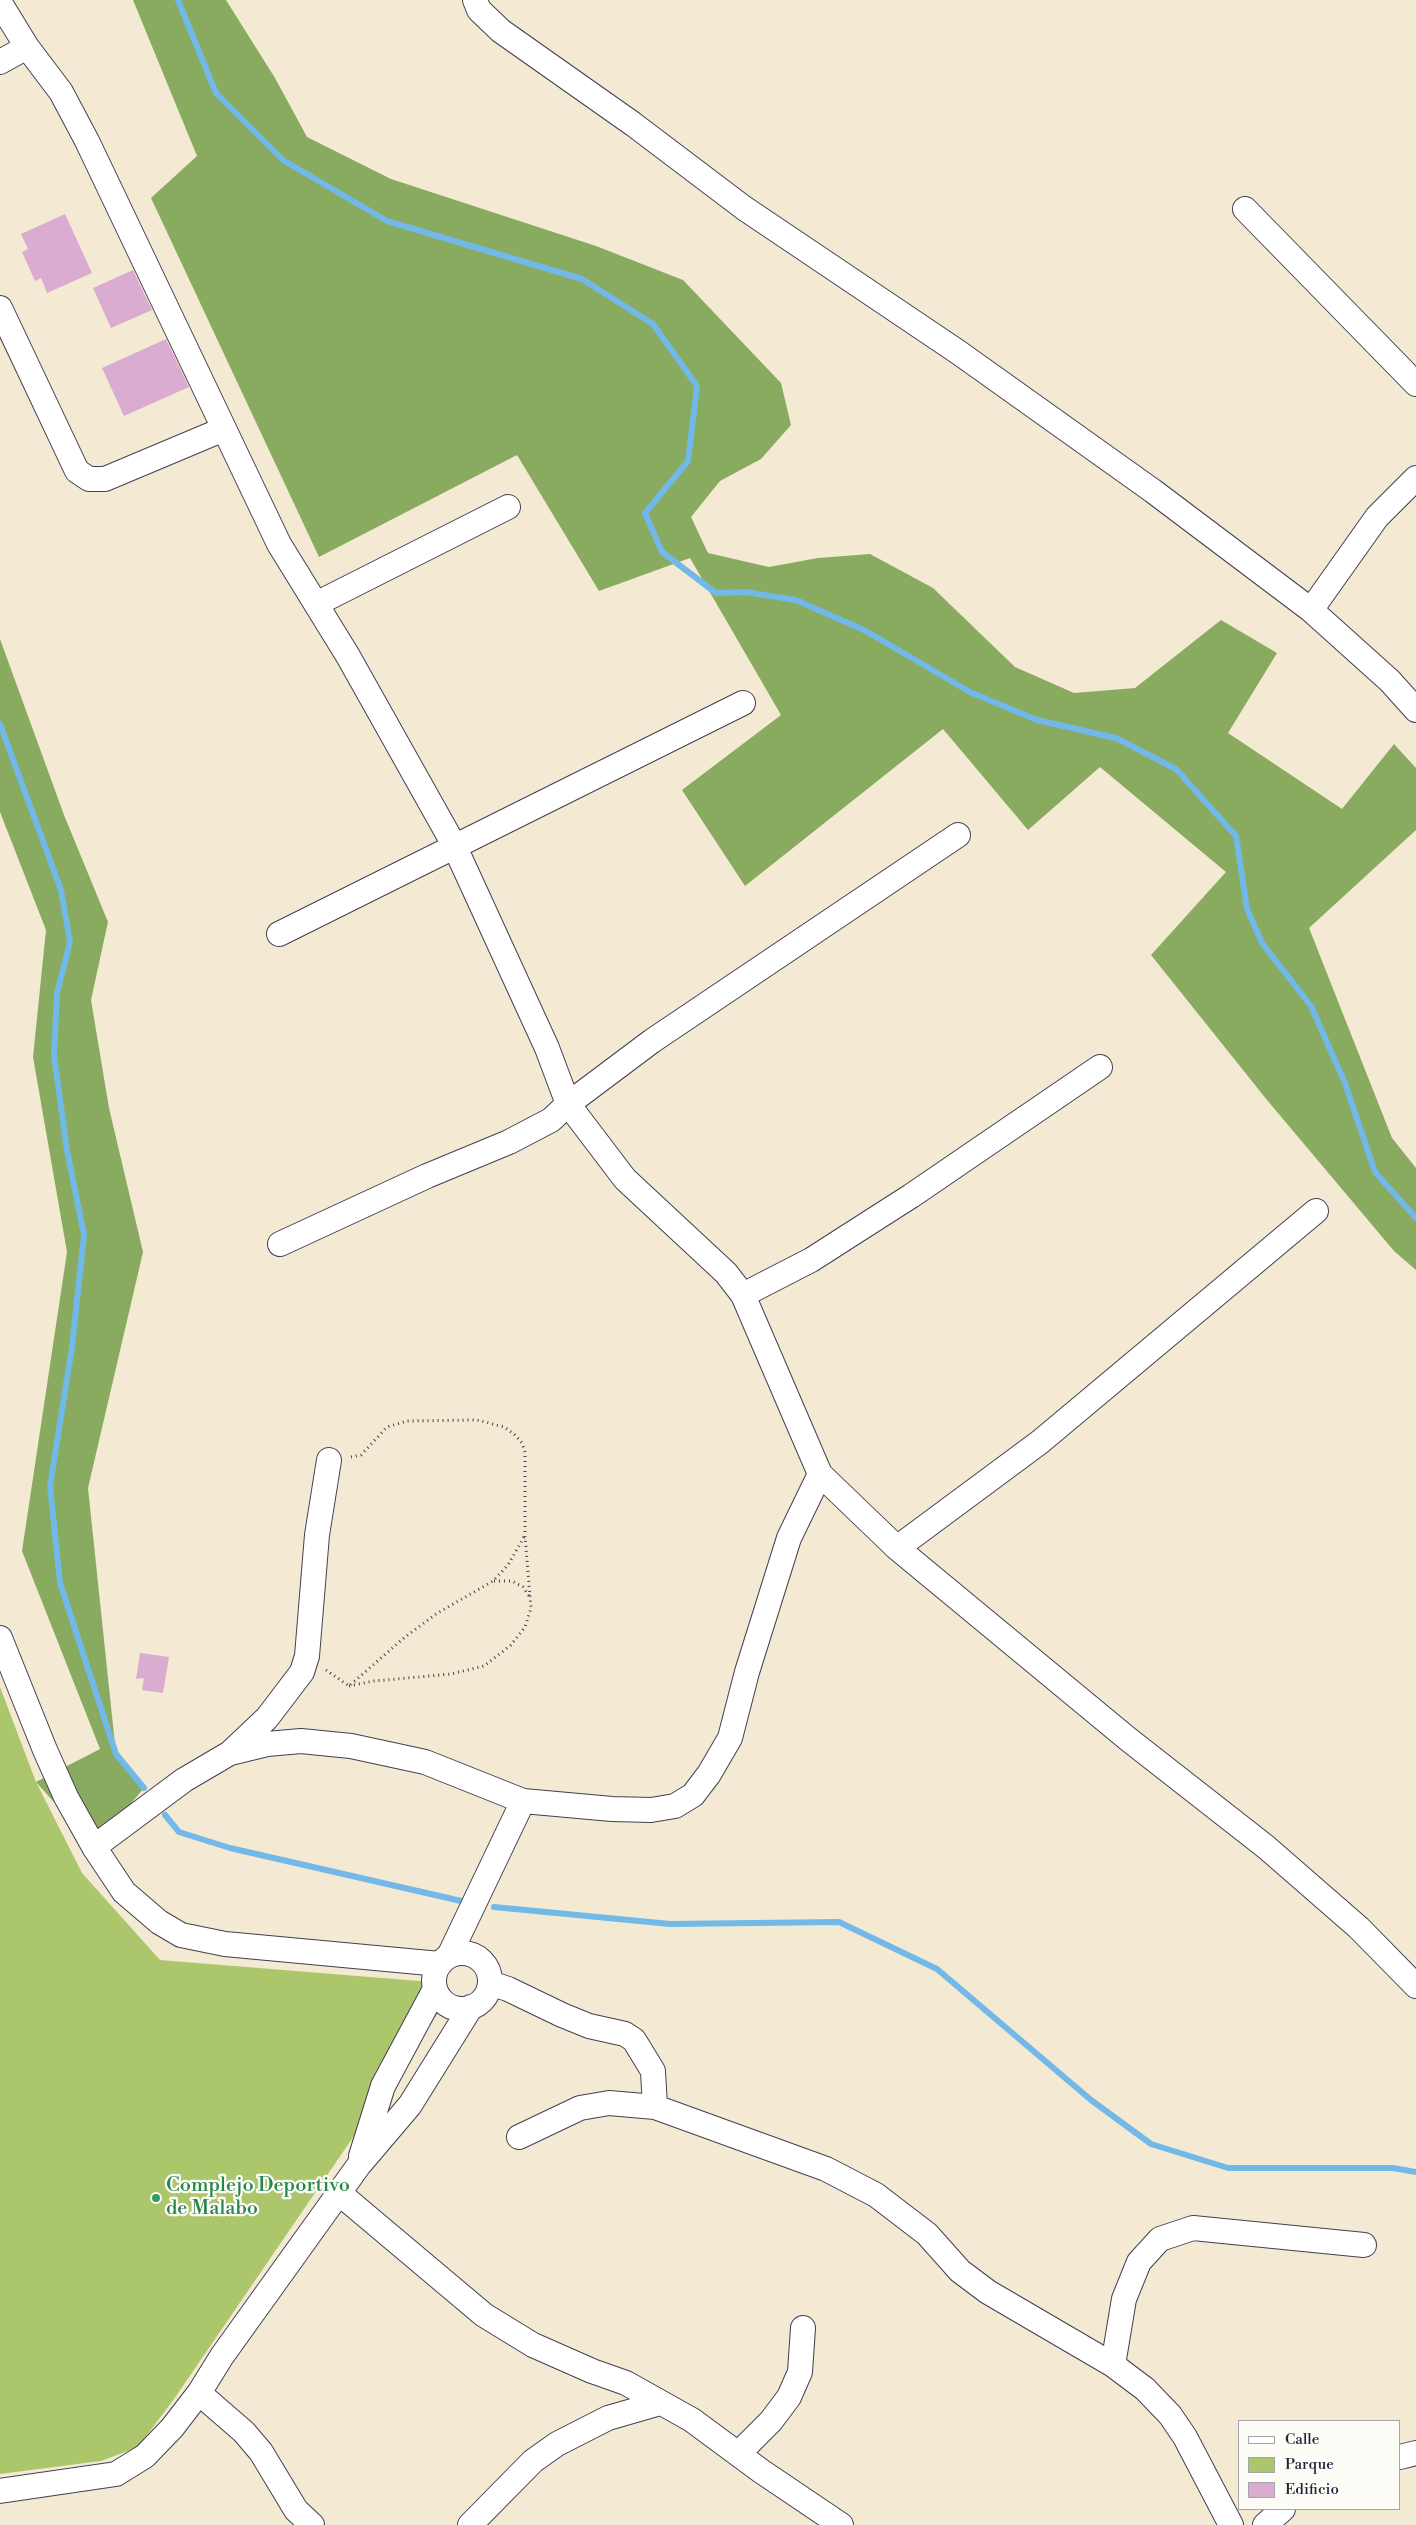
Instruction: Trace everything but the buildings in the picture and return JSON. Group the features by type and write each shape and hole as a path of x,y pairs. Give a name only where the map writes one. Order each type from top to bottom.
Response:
{"street":[{"path":"475,0 479,10 501,31 633,124 744,208 958,352 1137,479 1311,610 1390,681 1416,710"},
{"path":"0,3 27,48 61,92 87,141 279,544 348,656 454,845 547,1048 568,1104 625,1178 726,1273 743,1295 820,1474 897,1548 1128,1740 1266,1847 1359,1928 1416,1986"},
{"path":"0,62 27,48"},
{"path":"1245,209 1416,384"},
{"path":"0,308 77,471 89,479 105,480 224,429"},
{"path":"1311,610 1377,517 1416,478"},
{"path":"316,604 508,507"},
{"path":"279,934 454,845 743,704"},
{"path":"280,1244 530,1132 551,1120 568,1104 652,1041 784,954 958,835"},
{"path":"743,1295 811,1260 911,1196 1100,1067"},
{"path":"897,1548 1040,1442 1316,1211"},
{"path":"94,1847 184,1780 230,1753 267,1718 302,1672 307,1656 317,1535 330,1460"},
{"path":"230,1753 267,1744 302,1741 351,1746 425,1762 523,1800 580,1808 651,1810 676,1806 693,1795 721,1756 730,1738 747,1672 789,1538 820,1474"},
{"path":"0,1638 44,1750 66,1797 94,1847 124,1892 159,1922 181,1935 249,1947 445,1960 461,1953 473,1954 483,1961 489,1972 490,1983 486,1995 480,2002 470,2007 461,2009 446,2004 434,1989"},
{"path":"358,2165 383,2086 434,1989 435,1975 445,1960 523,1800"},
{"path":"490,1983 508,1989 589,2026 625,2034 634,2040 653,2070 656,2107"},
{"path":"0,2491 116,2474 145,2456 172,2428 199,2393 222,2356 358,2165 410,2106 470,2007"},
{"path":"519,2136 580,2108 609,2103 656,2107 826,2169 876,2195 927,2234 960,2271 988,2292 1113,2366 1145,2389 1170,2415 1201,2465 1231,2525"},
{"path":"339,2193 484,2315 533,2345 626,2384 692,2420 841,2525"},
{"path":"1113,2366 1124,2299 1139,2262 1160,2239 1193,2228 1364,2245"},
{"path":"739,2453 771,2421 789,2397 800,2372 803,2328"},
{"path":"199,2393 244,2432 261,2452 296,2510 312,2525"},
{"path":"470,2525 533,2461 557,2444 608,2418 660,2403"},
{"path":"1401,2457 1416,2453"},
{"path":"1265,2525 1282,2510"}],"path":[{"path":"307,1656 349,1686 374,1680 451,1674 484,1666 511,1645 525,1627 531,1608 525,1536 525,1452 522,1443 504,1427 477,1420 407,1421 388,1427 361,1455 330,1460"},
{"path":"349,1686 405,1637 436,1614 493,1581 508,1565 525,1536"},
{"path":"493,1581 512,1581 523,1587 530,1597"}],"green space":[{"path":"133,0 226,0 275,78 307,137 391,179 596,246 683,280 781,383 791,425 761,459 720,481 691,517 708,553 769,567 818,558 870,554 933,588 1015,667 1074,693 1135,688 1221,620 1277,653 1228,733 1342,809 1394,744 1416,768 1416,830 1309,928 1392,1138 1416,1168 1416,1270 1394,1251 1267,1100 1151,955 1226,872 1100,767 1028,830 943,729 745,886 682,790 781,715 690,558 599,591 517,455 319,557 151,198 197,156"},
{"path":"0,639 64,815 108,922 91,1000 109,1108 143,1252 88,1488 116,1754 144,1788 94,1847 36,1782 100,1749 22,1551 67,1252 33,1057 46,930 0,812"},
{"name":"Complejo Deportivo de Malabo","path":"0,1687 36,1782 82,1873 160,1960 431,1982 449,1997 174,2399 138,2447 101,2461 0,2474"}],"waterway":[{"path":"178,0 216,93 283,160 387,221 582,279 653,324 697,386 688,461 645,513 662,552 716,593 746,592 796,600 866,631 970,692 1037,720 1116,738 1176,769 1236,836 1247,909 1262,943 1311,1006 1345,1083 1375,1172 1416,1218"},
{"path":"0,724 61,890 70,942 57,993 54,1056 67,1150 84,1235 72,1347 50,1486 60,1583 116,1754 144,1788"},
{"path":"165,1815 179,1832 230,1848 470,1903"},
{"path":"494,1907 670,1924 839,1922 937,1969 1091,2100 1151,2144 1228,2168 1393,2168 1416,2172"}],"place":[{"name":"Complejo Deportivo de Malabo","path":"156,2198"}]}
